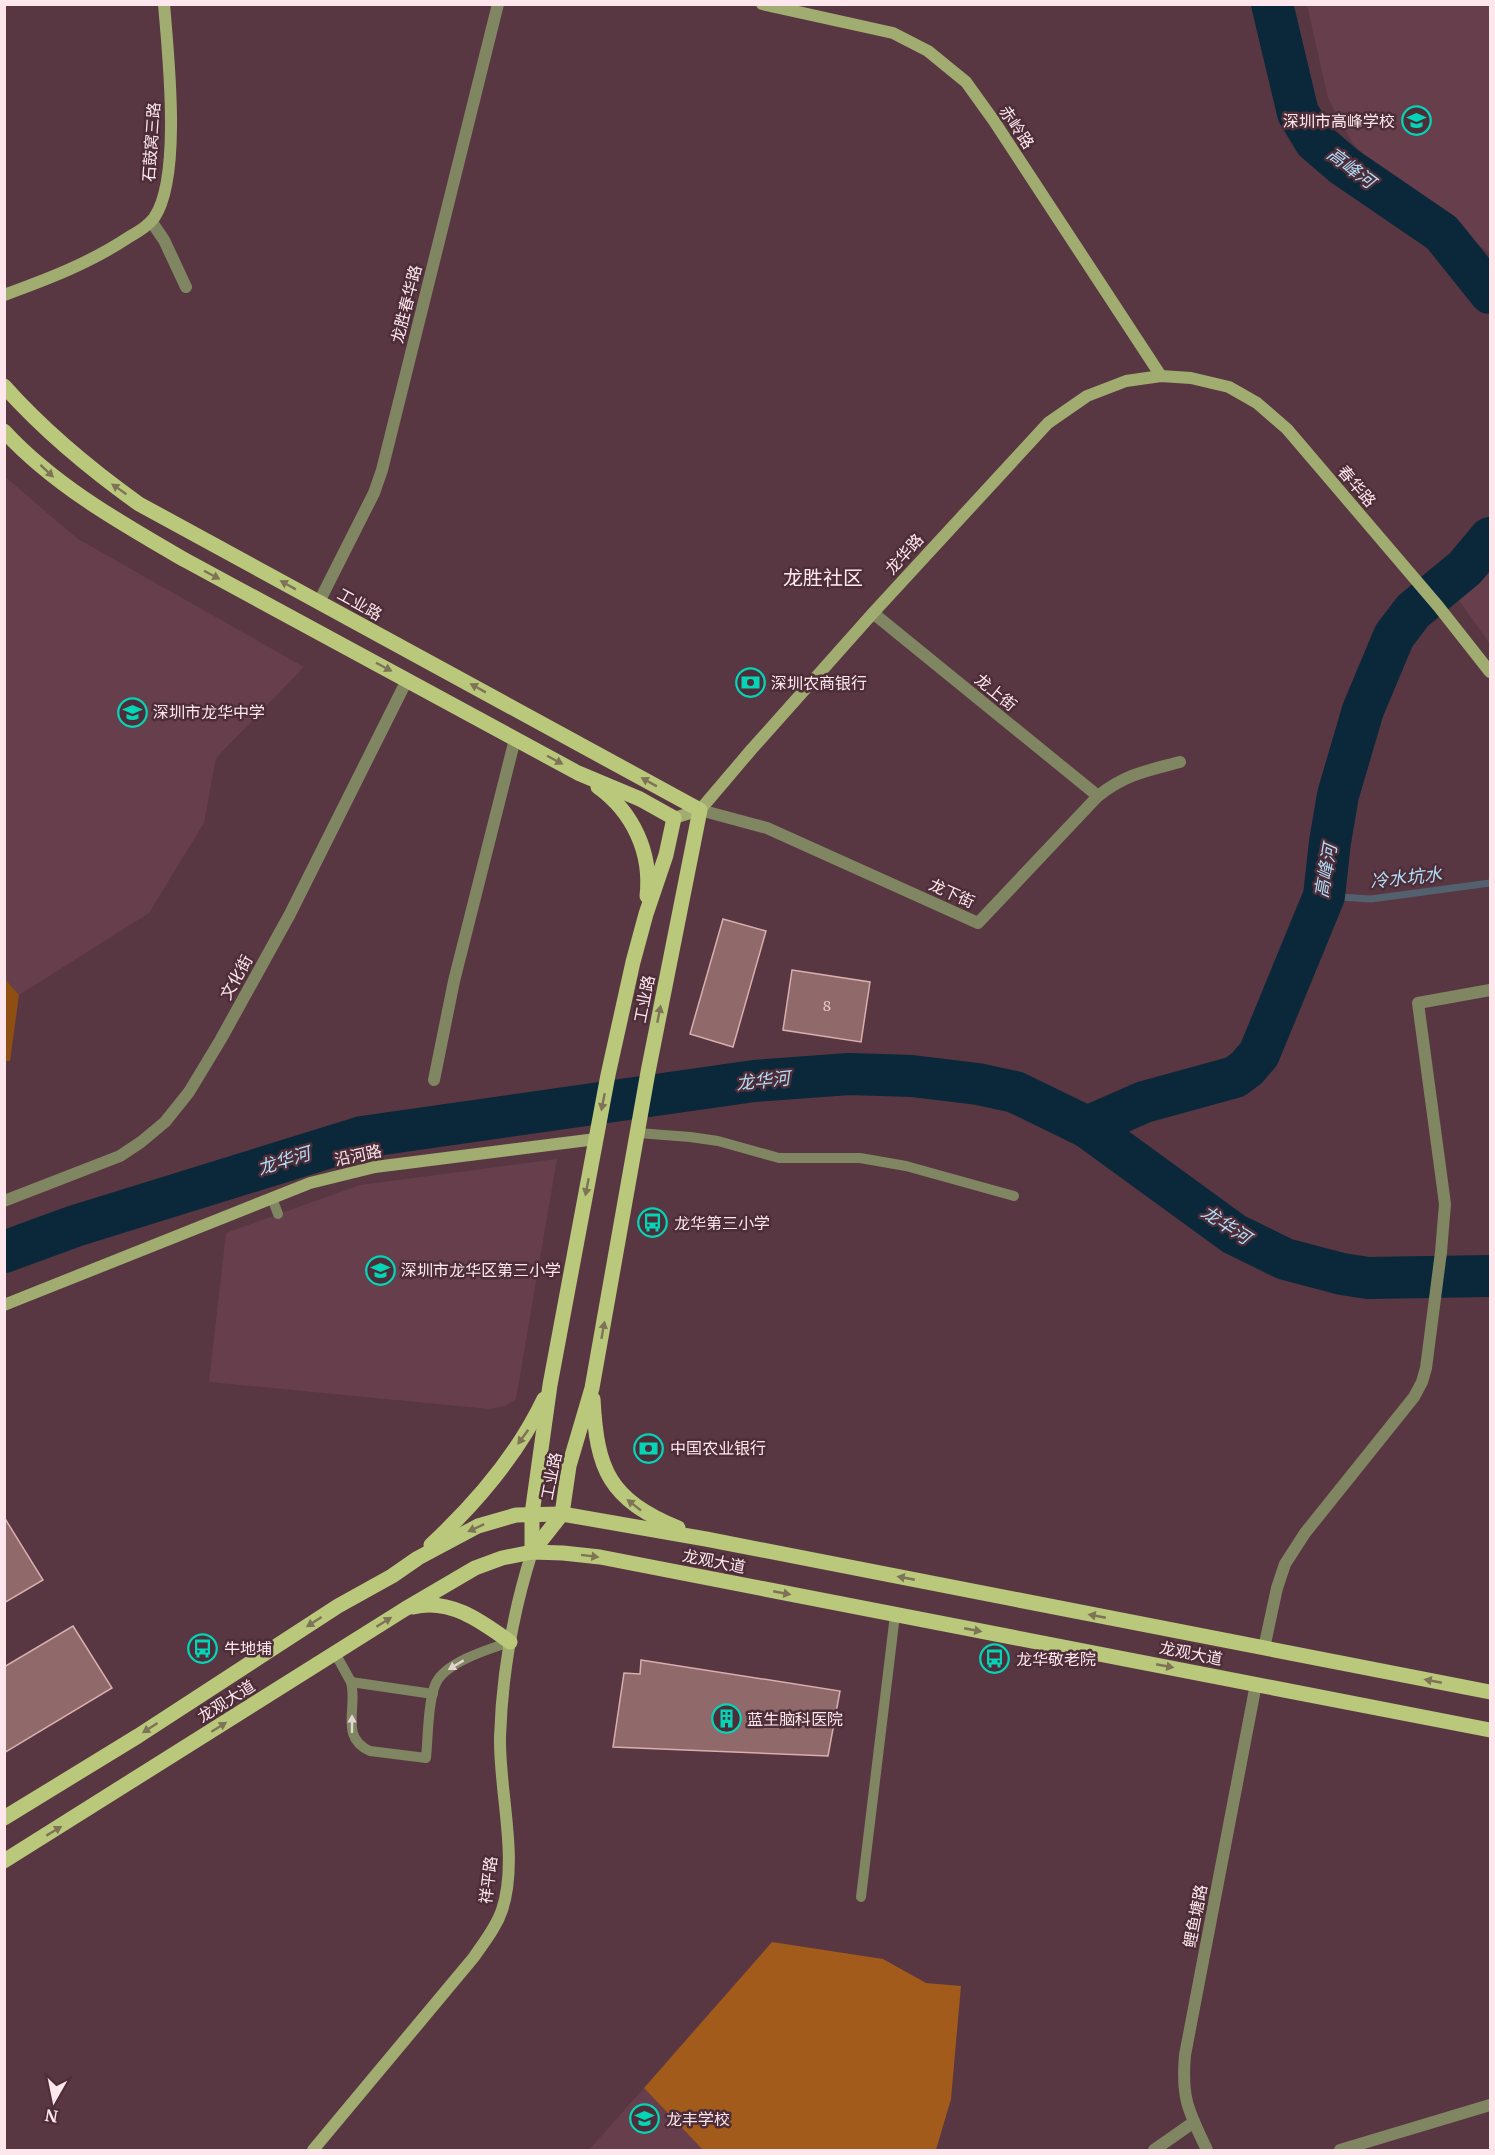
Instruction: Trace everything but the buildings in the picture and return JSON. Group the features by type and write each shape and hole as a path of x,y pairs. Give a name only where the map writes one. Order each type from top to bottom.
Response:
{"main road":[{"name":"工业路","path":"4,386 60,444 139,504 700,810 648,1072 592,1388 569,1466 562,1514 532,1552"},
{"path":"4,431 56,479 122,524 578,773 640,799 674,818"},
{"path":"578,773 608,794 635,827 646,865 648,886 646,914"},
{"name":"工业路","path":"532,1552 532,1514 550,1385 608,1075 646,914 666,855 674,818"},
{"path":"418,1558 466,1510 510,1455 531,1427 550,1385"},
{"path":"592,1388 600,1455 616,1488 642,1511 706,1539"},
{"name":"龙观大道","path":"4,1818 138,1736 338,1606 392,1576 418,1558 478,1526 516,1515 562,1514 706,1539 1491,1692"},
{"name":"龙观大道","path":"4,1861 405,1609 475,1569 502,1558 532,1552 563,1552 600,1557 1491,1730"},
{"path":"405,1609 425,1604 455,1608 488,1626 510,1642"}],"street":[{"name":"石鼓窝三路","path":"4,295 71,270 118,245 151,221 161,206 169,168 171,99 164,4"},
{"name":"龙胜春华路","path":"319,602 374,493 382,470 498,4"},
{"name":"赤岭路","path":"762,4 893,33 928,51 966,82 1161,376"},
{"path":"151,221 165,240 186,287"},
{"name":"春华路","path":"1161,376 1191,378 1229,387 1257,404 1287,429 1438,606 1491,672"},
{"name":"龙华路","path":"700,810 873,613 1048,423 1087,396 1126,381 1161,376"},
{"name":"龙上街","path":"873,613 1098,796"},
{"name":"文化街","path":"4,1201 120,1156 165,1122 189,1092 290,914 407,680"},
{"path":"434,1080 454,981 515,739"},
{"name":"龙下街","path":"700,810 767,828 978,923 1098,796 1115,782 1180,762"},
{"path":"674,818 700,810"},
{"path":"1264,1648 1277,1588 1285,1564 1305,1533 1402,1413 1422,1382 1426,1368 1441,1252 1444,1190 1418,1003 1491,990"},
{"name":"沿河路","path":"4,1305 310,1183 375,1167 597,1134"},
{"name":"祥平路","path":"313,2151 474,1957 492,1931 501,1912 509,1875 509,1854 500,1759 500,1735 510,1642 522,1582 532,1552"},
{"name":"鲤鱼塘路","path":"1207,2151 1184,2094 1185,2055 1256,1684"},
{"path":"1340,2151 1491,2105"},
{"path":"1154,2151 1194,2122"}],"lane":[{"path":"638,1129 718,1142 779,1158 860,1158 894,1164 1014,1196"},
{"path":"272,1198 278,1214"},
{"path":"861,1897 895,1615"},
{"path":"335,1653 351,1682 354,1704 351,1732 356,1742 362,1748 370,1751 426,1758 436,1682 444,1673 477,1654 510,1642"},
{"path":"351,1682 433,1694"}],"shaded area":[{"name":"深圳市高峰学校","path":"1307,5 1490,5 1490,255 1409,195 1353,144 1328,98"},
{"name":"深圳市龙华中学","path":"4,476 78,539 304,667 216,758 204,823 149,913 19,995 4,978"},
{"path":"1490,573 1490,644 1458,599"},
{"path":"4,978 19,995 10,1061 5,1061"},
{"name":"深圳市龙华区第三小学","path":"557,1159 516,1399 505,1406 489,1409 209,1382 226,1233 360,1185"},
{"path":"772,1942 883,1959 926,1983 961,1986 951,2099 936,2150 703,2150 644,2088"},
{"name":"龙丰学校","path":"644,2088 703,2150 589,2150"}],"waterway":[{"name":"高峰河","path":"1272,4 1298,113 1315,141 1344,166 1442,233 1490,293"},
{"name":"高峰河","path":"1087,1127 1144,1102 1235,1077 1247,1068 1259,1054 1324,896 1338,795 1363,710 1394,636 1413,611 1465,568 1490,538"},
{"name":"冷水坑水","path":"1324,896 1371,899 1490,883"},
{"name":"龙华河","path":"4,1252 75,1226 362,1137 754,1081 849,1074 912,1076 978,1084 1015,1092 1087,1127 1234,1234 1285,1259 1342,1274 1368,1278 1490,1276"}],"place":[{"name":"深圳市高峰学校","path":"1416,121"},
{"name":"深圳农商银行","path":"750,683"},
{"name":"深圳市龙华中学","path":"132,712"},
{"name":"龙华第三小学","path":"653,1223"},
{"name":"深圳市龙华区第三小学","path":"380,1270"},
{"name":"中国农业银行","path":"649,1448"},
{"name":"牛地埔","path":"203,1648"},
{"name":"龙华敬老院","path":"995,1659"},
{"name":"蓝生脑科医院","path":"726,1719"},
{"name":"龙丰学校","path":"645,2119"}],"district":[{"name":"龙胜社区","path":"823,578"}]}
